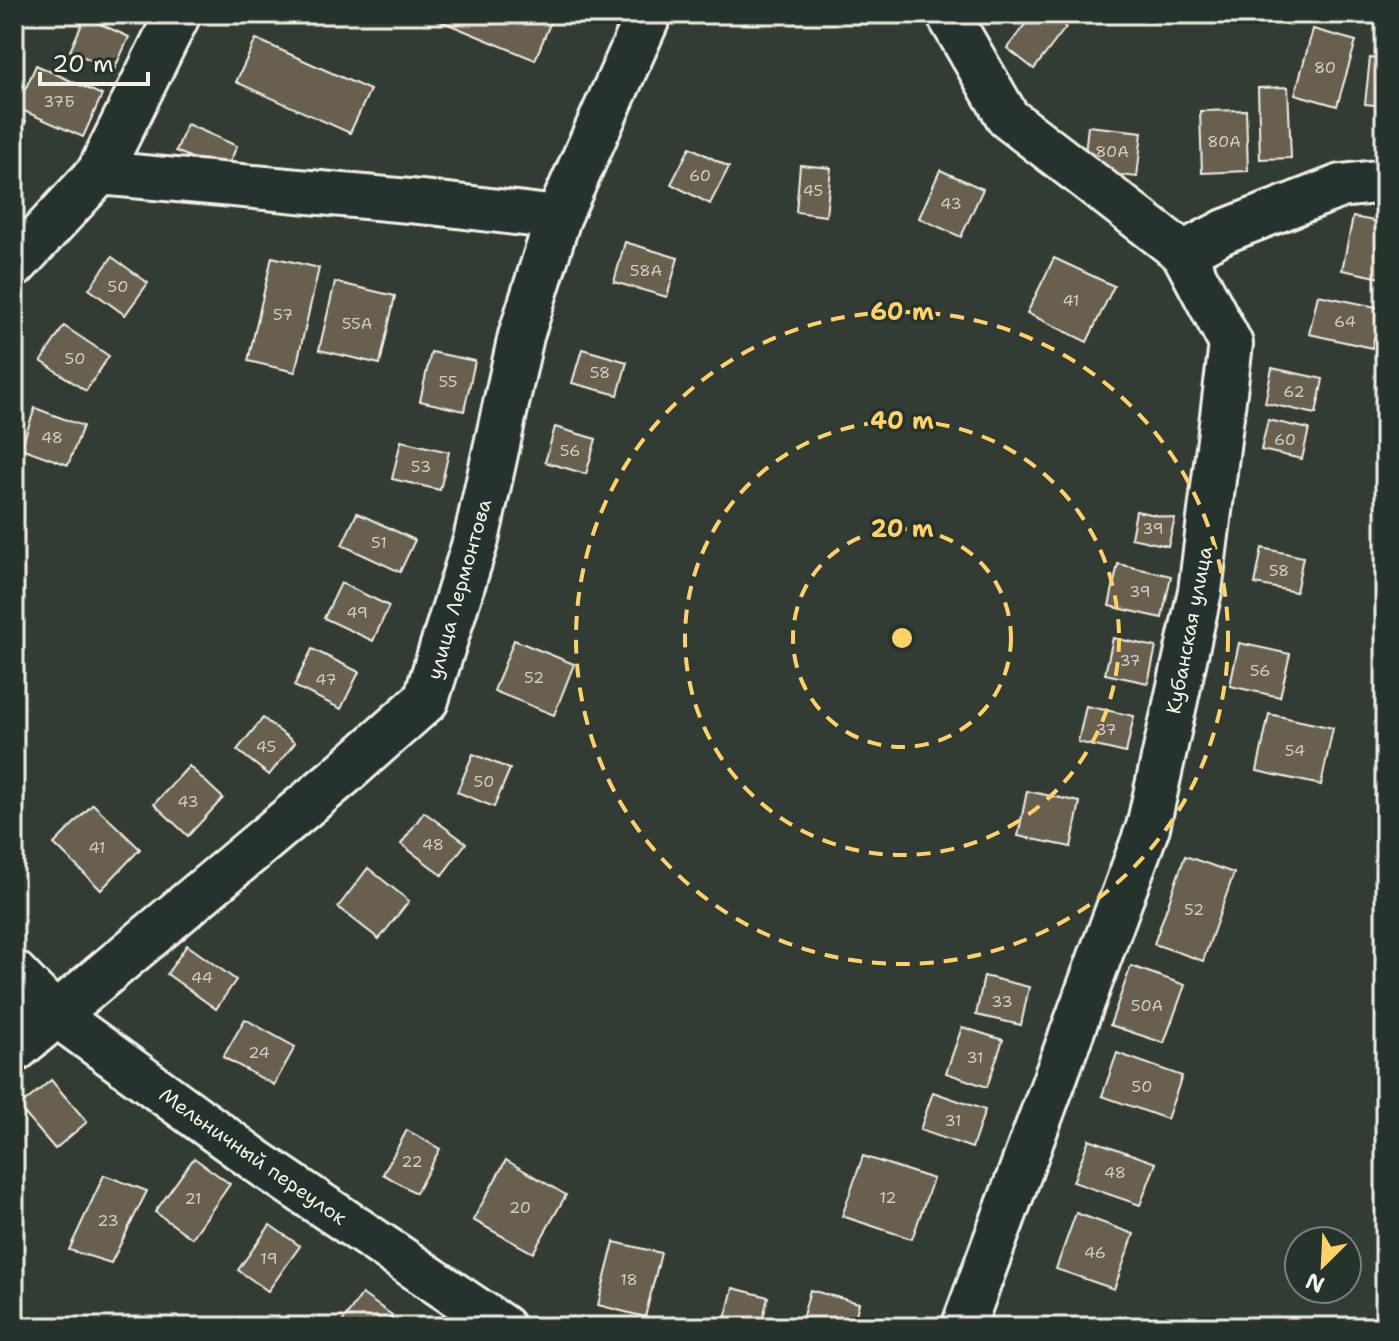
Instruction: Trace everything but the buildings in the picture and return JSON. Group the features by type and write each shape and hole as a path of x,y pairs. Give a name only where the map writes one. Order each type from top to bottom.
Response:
{"street":[{"path":"14,265 99,173 178,14"},
{"name":"улица Лермонтова","path":"14,1050 332,784 426,700 476,540 521,336 558,218 649,14"},
{"name":"Кубанская улица","path":"948,14 1008,118 1183,253 1231,344 1200,591 1148,827 963,1327"},
{"path":"99,173 431,203 558,218"},
{"path":"1183,253 1225,231 1341,186 1385,181"},
{"name":"Мельничный переулок","path":"14,972 56,1015 258,1162 503,1327"}]}
